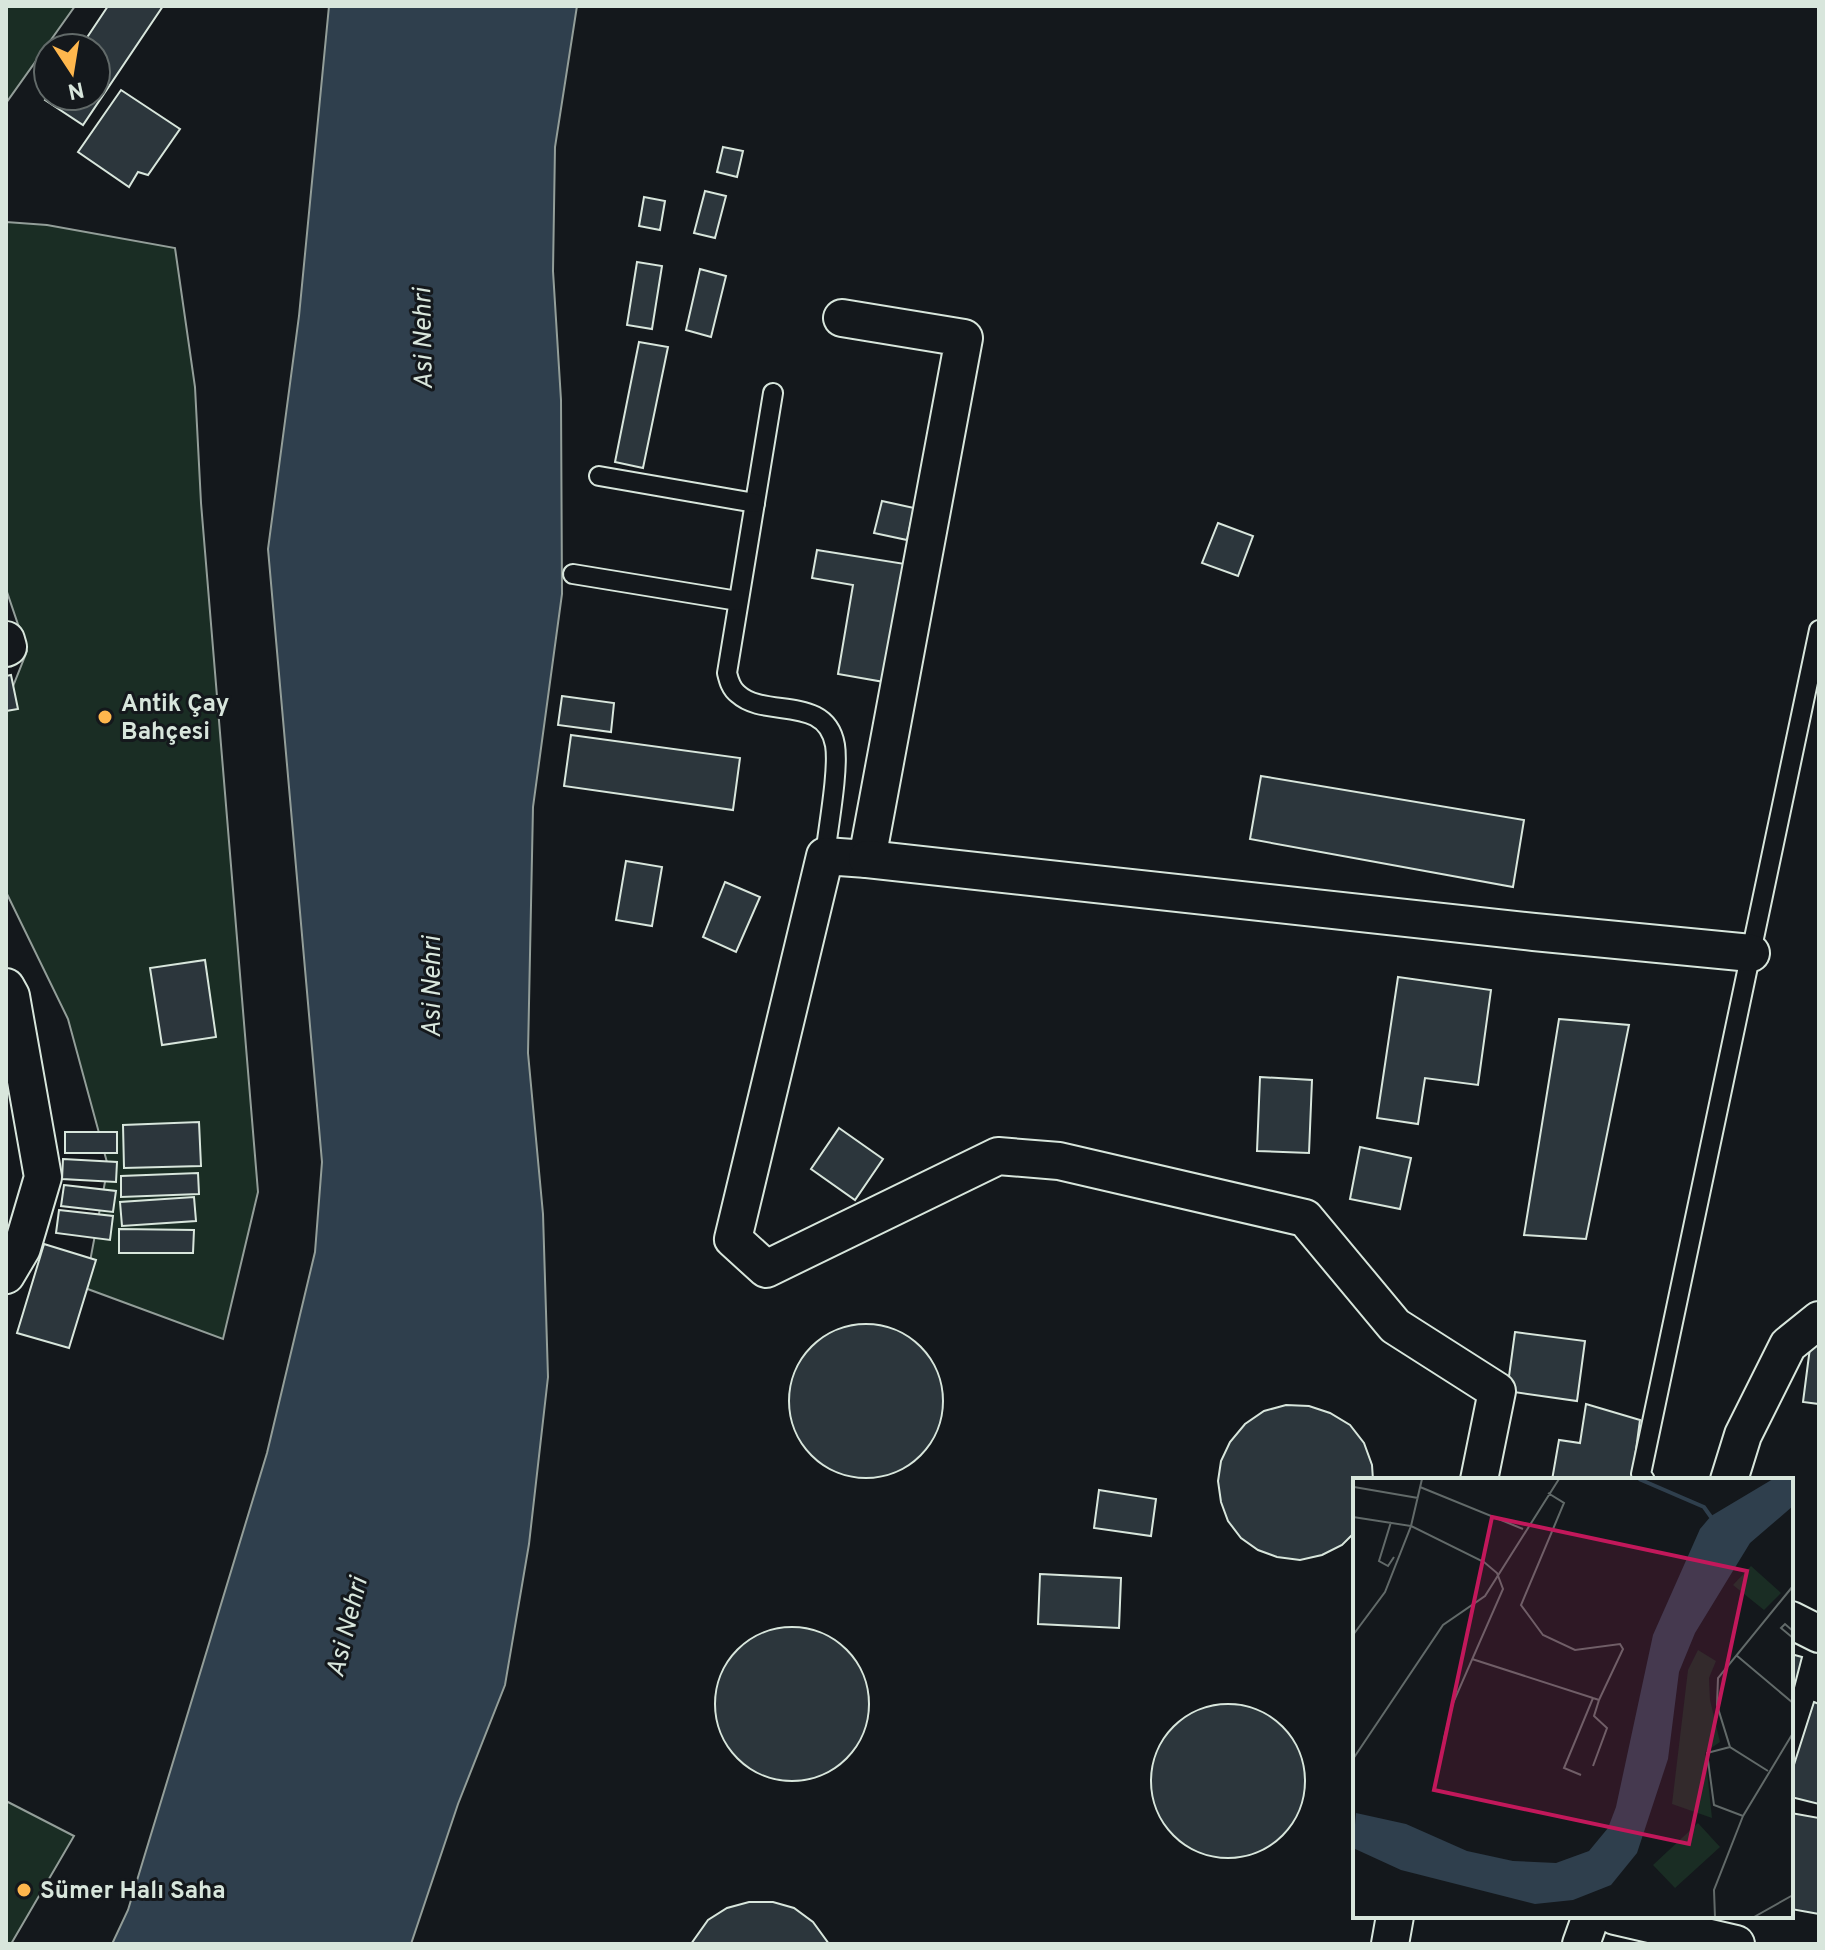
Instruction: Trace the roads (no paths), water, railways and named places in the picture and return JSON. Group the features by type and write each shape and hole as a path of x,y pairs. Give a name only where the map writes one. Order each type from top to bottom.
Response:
{"street":[{"path":"842,318 964,338 867,859"},
{"path":"6,640 6,648"},
{"path":"1479,1478 1497,1391 1395,1326 1305,1218 1059,1161 998,1156 766,1269 733,1239 825,856 1751,953"},
{"path":"6,987 11,996 43,1177 22,1248 6,1275"},
{"path":"1730,1478 1743,1435 1788,1345 1819,1320"},
{"path":"1793,1621 1819,1634"},
{"path":"1390,1944 1395,1918"},
{"path":"1581,1944 1590,1918"},
{"path":"1624,1918 1736,1944"}],"lane":[{"path":"773,393 727,673 738,695 750,701 807,712 826,726 832,736 836,758 825,856"},
{"path":"599,476 755,503"},
{"path":"573,574 738,601"},
{"path":"1644,1478 1641,1474 1819,630"}],"water":[{"name":"Asi Nehri","path":"329,6 577,6 555,147 553,271 561,400 562,594 533,807 528,1053 543,1214 548,1377 529,1544 505,1685 458,1804 411,1944 112,1944 128,1910 267,1453 315,1252 322,1162 268,549 299,316"}],"place":[{"name":"Antik Çay Bahçesi","path":"105,717"},
{"name":"Sümer Halı Saha","path":"24,1890"}]}
